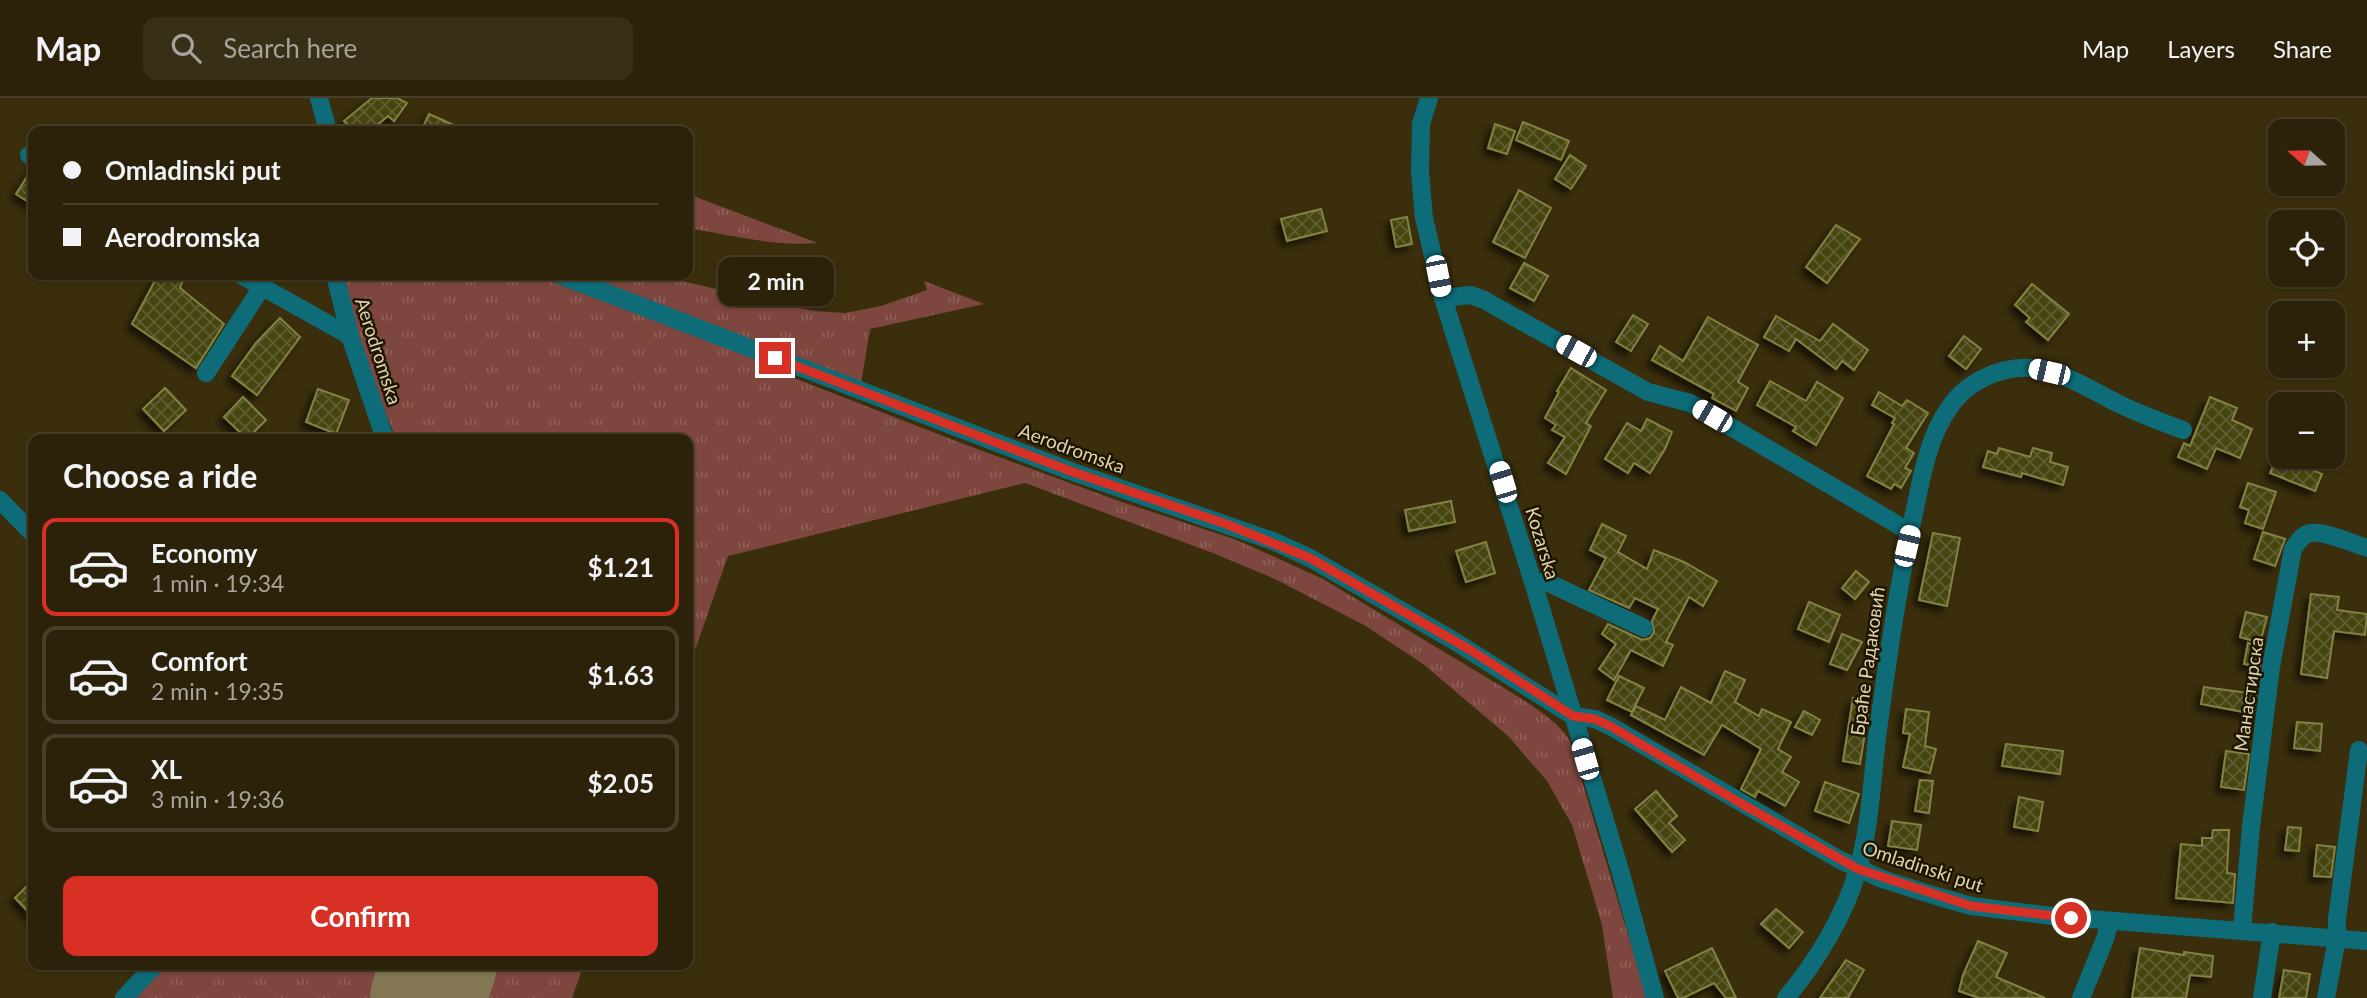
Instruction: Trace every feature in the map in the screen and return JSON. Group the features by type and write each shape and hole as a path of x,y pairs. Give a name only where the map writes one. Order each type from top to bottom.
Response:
{"street":[{"path":"319,98 327,126"},
{"name":"Kozarska","path":"1429,98 1421,124 1420,172 1424,218 1443,298 1533,582 1620,870 1655,998"},
{"path":"250,280 350,336"},
{"name":"Aerodromska","path":"336,280 350,336 383,434"},
{"name":"Aerodromska","path":"573,280 1073,472 1273,541 1310,558 1451,639 1549,702"},
{"path":"206,373 262,287"},
{"path":"1443,298 1471,295 1484,299 1648,392 1690,403 1910,532"},
{"name":"Браће Радаковић","path":"1786,998 1815,960 1847,898 1858,869 1891,632 1910,532 1933,438 1949,408 1965,390 1983,378 2006,370 2031,368 2049,372 2183,430"},
{"path":"0,500 28,529"},
{"name":"Манастирска","path":"2242,929 2271,667 2293,549 2301,538 2311,533 2367,548"},
{"path":"1533,582 1559,587 1644,628"},
{"name":"Omladinski put","path":"1549,702 1573,716 1595,719 1612,727 1858,869 1925,893 1971,906 2110,921 2242,929 2367,941"},
{"path":"2326,998 2337,938 2359,750"},
{"path":"2081,998 2110,921"},
{"path":"2262,998 2272,932"},
{"path":"124,998 150,970"}],"green space":[{"path":"693,196 818,243 769,242 693,229"},
{"path":"342,280 547,280 772,365 771,369 961,443 1119,501 1234,539 1323,579 1514,694 1545,715 1565,734 1570,741 1647,998 1613,998 1602,925 1572,825 1547,781 1508,736 1423,664 1364,625 1275,579 1025,483 728,556 693,656 693,434 394,434 367,366"},
{"path":"587,280 678,280 783,305 845,313 881,306 927,290 924,281 984,304 870,329 861,384"},
{"path":"160,970 582,970 572,998 132,998"}],"building":[{"path":"372,98 397,98 407,103 394,121 388,116 376,126 348,126 344,121"},
{"path":"429,114 456,126 423,126"},
{"path":"1523,122 1569,141 1561,160 1516,140"},
{"path":"1495,124 1515,131 1507,154 1488,148"},
{"path":"1570,155 1586,166 1571,189 1555,179"},
{"path":"28,175 28,202 16,194"},
{"path":"1519,190 1551,208 1525,258 1493,242"},
{"path":"1321,209 1327,231 1287,241 1281,219"},
{"path":"1407,217 1412,244 1396,247 1391,220"},
{"path":"1836,225 1860,239 1827,283 1806,267"},
{"path":"1524,263 1548,276 1534,301 1510,288"},
{"path":"155,280 183,280 180,288 224,324 196,368 132,324"},
{"path":"2032,284 2069,314 2048,340 2026,322 2030,318 2015,305"},
{"path":"1633,315 1648,324 1631,351 1616,342"},
{"path":"1776,316 1820,341 1833,324 1868,350 1854,370 1842,361 1836,369 1796,339 1789,351 1764,337"},
{"path":"1708,317 1758,345 1738,382 1748,388 1736,411 1712,398 1714,394 1652,360 1660,346 1683,361"},
{"path":"280,318 300,337 257,395 232,376 256,343"},
{"path":"1964,336 1981,349 1966,369 1949,356"},
{"path":"1571,368 1606,390 1586,423 1591,426 1566,474 1548,463 1565,437 1552,430 1556,425 1545,418"},
{"path":"1770,381 1806,401 1817,382 1843,398 1816,445 1793,431 1796,427 1757,405"},
{"path":"165,388 186,410 164,431 143,409"},
{"path":"318,389 349,400 336,434 306,422"},
{"path":"1879,392 1902,406 1907,400 1928,413 1906,448 1914,453 1905,468 1911,471 1901,488 1894,484 1891,489 1867,476 1895,418 1872,405"},
{"path":"243,397 266,420 252,434 242,434 224,417"},
{"path":"2210,397 2237,408 2232,420 2252,429 2240,458 2216,448 2207,469 2178,457 2184,443 2190,446"},
{"path":"1647,419 1672,432 1650,473 1634,463 1628,473 1605,459 1627,423 1641,431"},
{"path":"1999,448 2030,457 2033,448 2052,453 2050,462 2068,467 2063,485 2022,473 2021,477 1983,467 1988,451 1997,454"},
{"path":"2272,469 2312,469 2322,474 2315,491 2270,473"},
{"path":"2248,483 2276,492 2263,529 2245,523 2249,510 2240,507"},
{"path":"1451,501 1455,522 1409,531 1405,510"},
{"path":"1602,524 1626,536 1618,552 1647,569 1654,550 1684,562 1717,581 1703,606 1689,597 1666,642 1673,645 1663,666 1631,650 1614,680 1599,669 1616,644 1602,634 1608,624 1642,640 1650,638 1654,632 1652,621 1658,609 1635,598 1629,608 1589,590 1606,558 1590,550"},
{"path":"2263,532 2285,539 2275,566 2254,559"},
{"path":"1933,533 1960,538 1947,606 1919,600"},
{"path":"1486,542 1495,573 1466,582 1456,551"},
{"path":"1856,571 1869,582 1855,599 1842,588"},
{"path":"2311,594 2339,597 2337,610 2367,614 2365,635 2334,631 2327,678 2301,674"},
{"path":"1809,602 1840,615 1829,642 1798,629"},
{"path":"2246,612 2267,617 2260,643 2240,637"},
{"path":"1842,634 1862,642 1847,670 1830,664"},
{"path":"2248,643 2263,646 2260,667 2244,664"},
{"path":"1725,671 1745,680 1735,702 1759,716 1762,709 1791,722 1778,749 1791,757 1782,772 1799,782 1785,806 1758,791 1755,797 1741,789 1761,749 1722,725 1704,755 1631,715 1636,706 1665,720 1681,687 1711,703"},
{"path":"1619,676 1644,688 1632,712 1607,700"},
{"path":"2204,687 2256,694 2254,714 2201,704"},
{"path":"1853,698 1870,701 1860,764 1843,761"},
{"path":"1906,709 1929,712 1925,746 1936,749 1930,773 1903,767 1910,734 1903,733"},
{"path":"1804,711 1820,720 1812,735 1795,727"},
{"path":"2297,722 2322,724 2320,751 2294,748"},
{"path":"2006,744 2063,751 2060,774 2002,766"},
{"path":"2226,751 2249,754 2244,790 2221,787"},
{"path":"1920,780 1933,781 1929,813 1915,811"},
{"path":"1825,782 1859,794 1849,823 1815,811"},
{"path":"1656,791 1677,816 1669,823 1685,840 1672,852 1635,809"},
{"path":"2019,797 2043,802 2038,831 2014,827"},
{"path":"1892,821 1921,825 1917,850 1888,846"},
{"path":"2288,827 2301,828 2299,851 2285,850"},
{"path":"2213,830 2229,830 2227,873 2235,874 2233,903 2176,898 2181,844 2202,846 2202,838 2212,838"},
{"path":"2317,845 2335,847 2331,877 2314,876"},
{"path":"28,885 28,912 15,898"},
{"path":"1776,909 1803,932 1789,948 1761,924"},
{"path":"1978,941 2007,953 1996,977 2045,998 1979,998 1959,991"},
{"path":"1712,948 1736,998 1726,998 1714,983 1678,998 1665,971"},
{"path":"2140,948 2184,955 2184,952 2213,956 2211,977 2190,975 2186,998 2132,998"},
{"path":"1846,960 1864,970 1848,998 1820,998"},
{"path":"2284,970 2310,974 2306,998 2279,998"}],"runway":[{"path":"428,998 437,970"}],"route":[{"path":"775,358 1073,472 1273,541 1310,558 1472,651 1573,716 1595,719 1612,727 1858,869 1971,906 2071,918"}]}
